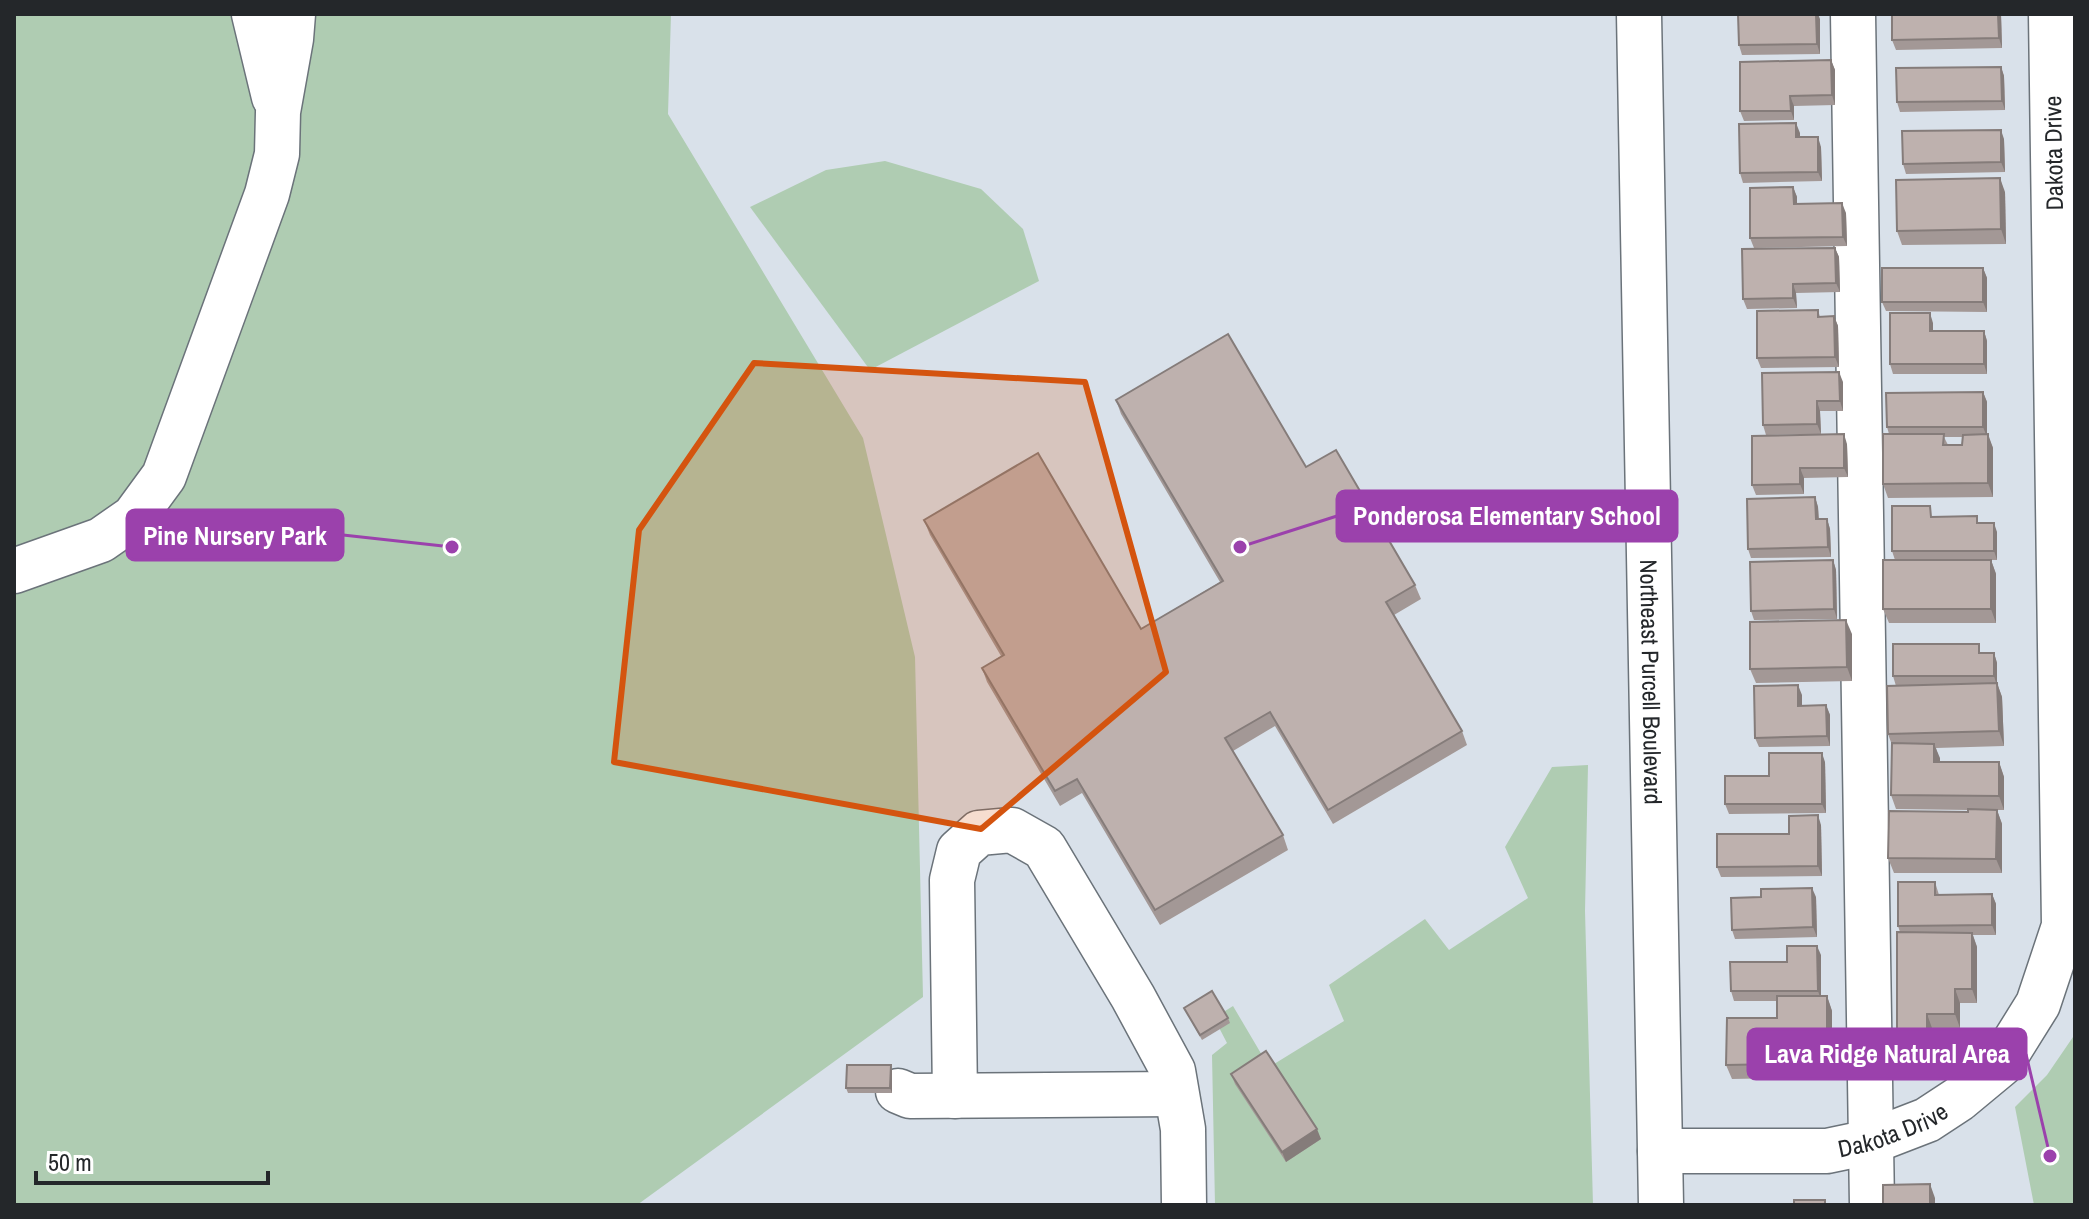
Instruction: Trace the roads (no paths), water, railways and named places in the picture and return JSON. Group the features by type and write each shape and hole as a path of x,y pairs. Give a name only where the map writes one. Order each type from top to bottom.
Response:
{"street":[{"path":"254,14 278,112"},
{"path":"14,571 101,540 134,517 164,476 267,194 277,154 278,112 293,14"},
{"name":"Northeast Purcell Boulevard","path":"1639,14 1661,1205"},
{"path":"1853,14 1872,1205"},
{"name":"Dakota Drive","path":"1660,1151 1827,1151 1870,1142 1927,1120 1959,1099 2000,1065 2038,1004 2064,926 2051,14"},
{"path":"955,1096 952,880 959,851 979,833 1012,830 1044,848 1140,1009 1173,1071 1183,1129 1184,1205"},
{"path":"898,1091 910,1096 1176,1094"}],"place":[{"name":"Pine Nursery Park","path":"452,547"},
{"name":"Ponderosa Elementary School","path":"1240,547"},
{"name":"Lava Ridge Natural Area","path":"2050,1156"}]}
